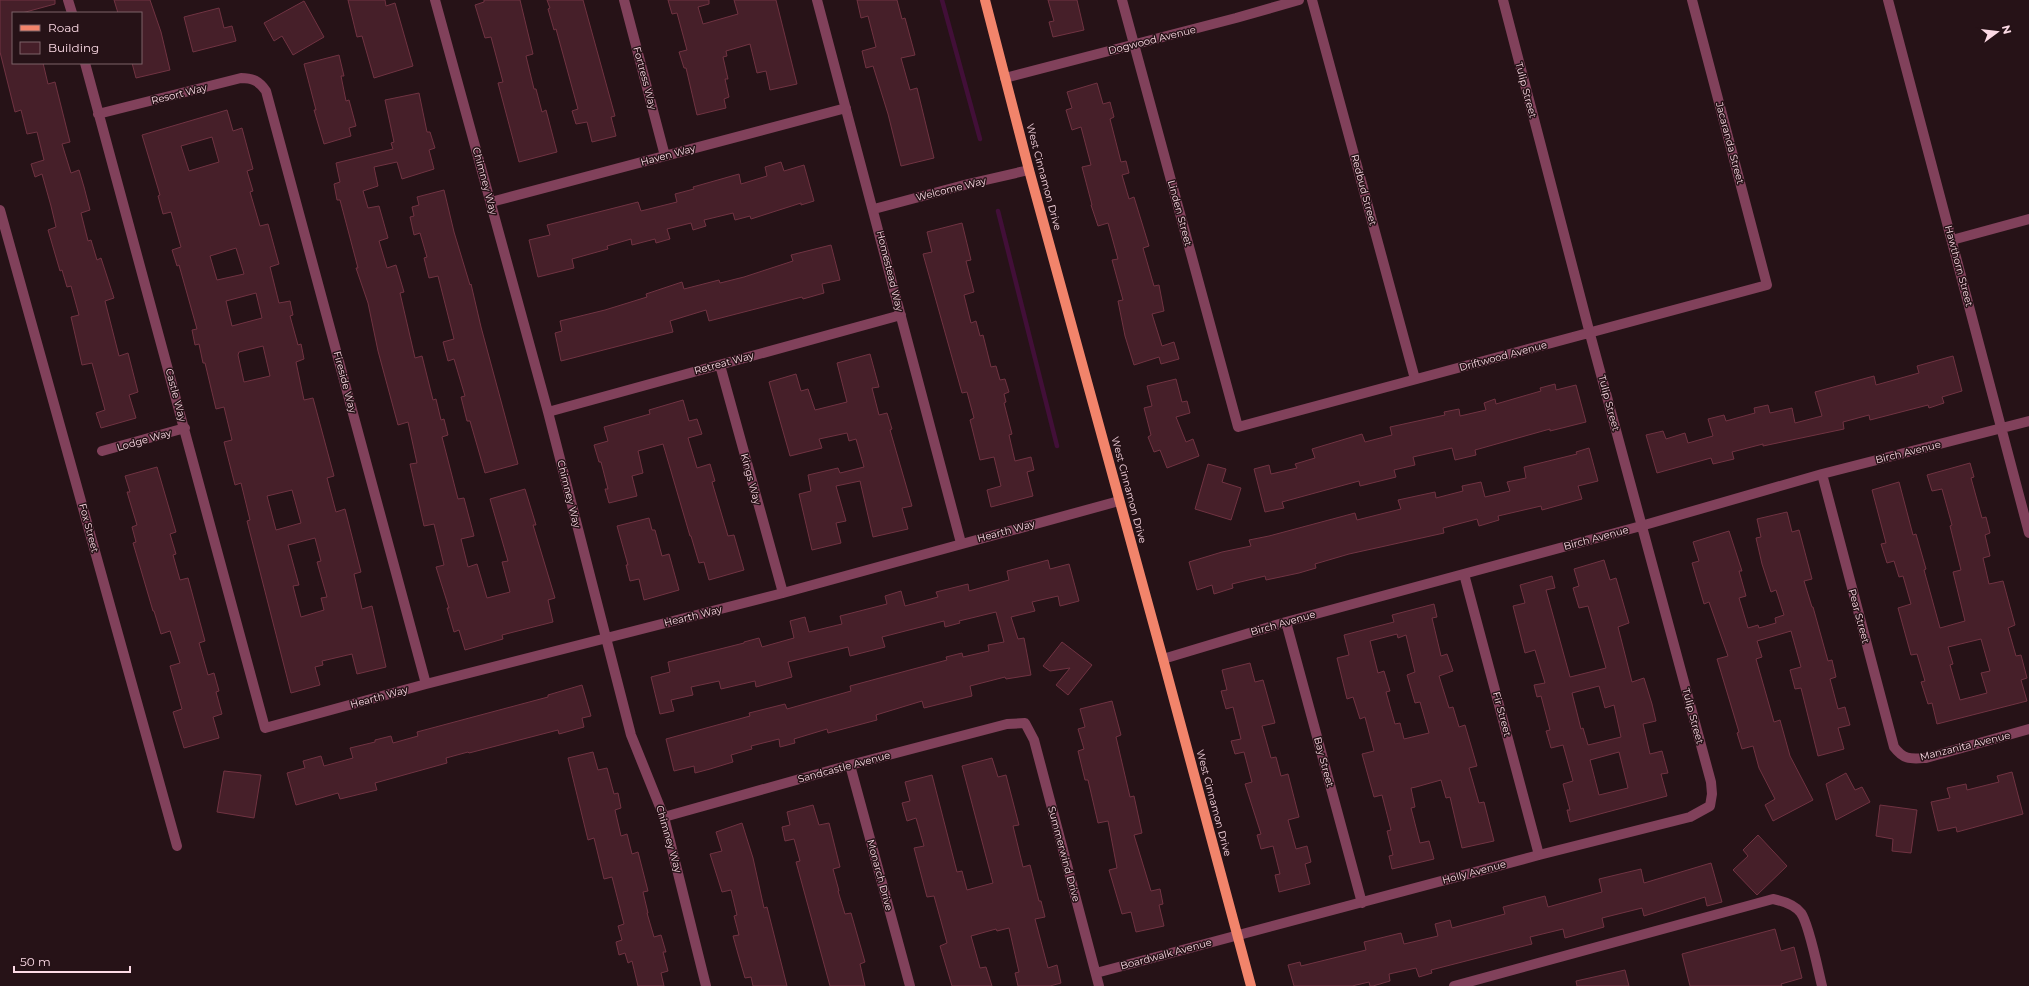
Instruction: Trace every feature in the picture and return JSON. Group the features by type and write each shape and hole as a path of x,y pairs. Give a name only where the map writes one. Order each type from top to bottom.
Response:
{"main road":[{"name":"West Cinnamon Drive","path":"985,0 1029,170 1251,986"}],"street":[{"path":"68,0 72,12"},
{"name":"Chimney Way","path":"435,0 548,412 631,735 664,817 706,986"},
{"name":"Fortress Way","path":"624,0 665,156"},
{"name":"Homestead Way","path":"817,0 874,210 961,543"},
{"name":"Linden Street","path":"1122,0 1238,427"},
{"name":"Dogwood Avenue","path":"1005,78 1299,0"},
{"name":"Redbud Street","path":"1312,0 1415,379"},
{"name":"Tulip Street","path":"1503,0 1641,526 1711,782 1712,794 1710,806"},
{"name":"Jacaranda Street","path":"1692,0 1768,285"},
{"name":"Hawthorn Street","path":"1888,0 2029,533"},
{"name":"Castle Way","path":"85,64 265,728"},
{"name":"Resort Way","path":"98,114 241,78 250,78 260,82"},
{"name":"Fireside Way","path":"260,82 266,91 270,102 426,684"},
{"name":"Haven Way","path":"491,202 846,108"},
{"name":"Welcome Way","path":"874,210 968,184 1029,170"},
{"name":"Fox Street","path":"0,210 177,846"},
{"path":"1952,240 2029,219"},
{"name":"Driftwood Avenue","path":"1238,427 1590,334 1768,285"},
{"name":"Retreat Way","path":"548,412 901,315"},
{"name":"Kings Way","path":"720,364 783,593"},
{"name":"Birch Avenue","path":"1163,659 1286,622 1641,526 1822,474 2029,421"},
{"name":"Lodge Way","path":"102,451 185,428"},
{"name":"Pear Street","path":"1822,474 1894,747 1901,756"},
{"name":"Hearth Way","path":"265,728 606,637 783,593 961,543 1120,501"},
{"name":"Fir Street","path":"1464,574 1539,855"},
{"name":"Bay Street","path":"1286,622 1362,903"},
{"name":"Sandcastle Avenue","path":"664,817 850,765 1007,724 1025,723"},
{"name":"Summerwind Drive","path":"1025,723 1034,740 1099,986"},
{"name":"Manzanita Avenue","path":"1901,756 1913,759 1926,758 2029,729"},
{"name":"Monarch Drive","path":"850,765 910,986"},
{"name":"Holly Avenue","path":"1237,935 1539,855 1690,817 1710,806"},
{"path":"1454,986 1774,899 1787,902 1801,913 1806,926 1822,986"},
{"name":"Boardwalk Avenue","path":"1096,973 1237,935"}],"building":[{"path":"0,0 55,0 55,4 26,12 12,12 12,64 43,64 48,84 55,82 70,142 62,144 71,173 79,170 90,210 81,213 88,241 91,240 97,260 101,258 114,298 105,301 119,356 128,353 138,392 129,395 136,418 101,428 96,413 105,410 92,363 82,365 71,317 79,315 71,286 67,287 62,270 60,271 48,230 56,227 51,206 42,174 35,177 31,164 44,160 37,132 27,134 21,110 15,112 0,52"},
{"path":"114,0 150,0 161,32 170,70 136,78 132,64 142,64 142,12 118,12"},
{"path":"348,0 385,0 386,6 395,3 413,66 374,78 362,36 357,37"},
{"path":"484,0 520,0 533,54 526,56 534,89 536,89 542,112 546,110 557,152 519,162 498,83 503,82 491,37 485,38 475,5 484,2"},
{"path":"547,0 583,0 615,116 611,117 616,136 592,142 587,122 576,124 572,111 578,109 556,29 554,30 548,9 550,8"},
{"path":"668,0 709,0 709,4 698,7 703,24 738,14 734,0 776,0 797,84 770,90 766,71 757,73 750,44 726,51 727,56 723,57 728,79 725,79 729,97 724,99 726,108 697,115 686,68 684,68 679,52 687,50 677,13 672,14"},
{"path":"857,0 897,0 902,19 905,18 915,55 901,58 910,90 917,88 934,158 901,166 888,114 873,66 866,68 862,51 876,47 868,16 861,18"},
{"path":"1048,0 1077,0 1084,30 1053,37 1049,22 1054,21"},
{"path":"304,1 324,37 293,55 282,36 274,41 264,23"},
{"path":"219,8 224,28 232,26 236,41 193,52 184,17"},
{"path":"339,55 344,76 341,76 346,101 349,100 356,126 349,128 351,136 324,144 314,110 316,110 304,64"},
{"path":"1097,83 1103,104 1110,102 1114,117 1110,119 1121,162 1126,161 1129,173 1122,175 1129,199 1134,197 1149,246 1143,248 1154,286 1159,285 1164,311 1152,314 1162,346 1174,342 1179,359 1161,364 1159,357 1134,365 1125,336 1118,301 1123,300 1112,260 1118,259 1108,223 1098,226 1091,205 1082,167 1091,165 1081,127 1072,130 1066,110 1072,108 1067,92"},
{"path":"419,93 427,132 430,132 435,148 429,150 434,169 402,179 397,162 374,167 378,186 363,191 368,208 379,206 388,238 379,241 387,268 396,265 404,292 400,293 415,358 422,356 433,400 436,399 441,420 444,419 448,435 442,437 458,499 464,498 474,536 461,539 468,567 477,564 487,598 510,592 502,562 508,561 490,499 525,489 536,525 533,525 555,598 548,600 553,622 502,635 503,639 465,650 459,630 454,632 447,608 449,608 436,567 444,565 434,524 424,526 410,464 417,463 408,422 398,425 378,351 368,303 356,268 358,268 340,200 337,200 334,184 340,182 336,163 393,149 391,143 394,142 385,100"},
{"path":"227,110 233,131 242,128 253,169 247,171 253,191 250,192 260,226 268,224 279,264 270,267 279,303 290,301 293,315 290,316 298,345 301,344 304,359 296,362 304,400 313,398 334,476 327,478 336,512 345,509 361,572 354,574 362,609 372,606 386,667 357,674 352,654 322,661 323,665 315,667 320,685 291,693 247,521 250,520 241,483 235,485 224,442 232,440 224,407 216,409 199,344 195,345 192,330 197,329 179,265 177,266 172,250 181,247 171,212 163,214 158,196 160,195 142,135","holes":["212,137 219,162 189,171 181,146","236,248 244,274 217,280 210,256","256,293 262,318 232,326 226,301","263,346 270,376 244,382 238,355 239,352","292,490 301,523 276,530 267,496","315,538 321,561 317,562 327,597 321,598 324,610 301,617 293,586 299,585 288,545"]},
{"path":"781,162 784,171 804,165 814,201 801,205 801,203 751,219 750,216 735,220 733,213 704,220 706,226 693,230 691,223 667,229 670,239 656,243 655,239 632,245 631,239 607,246 608,249 572,259 574,268 538,277 529,240 550,235 547,225 638,202 641,211 677,202 675,194 694,189 693,187 739,174 741,184 767,176 765,167"},
{"path":"444,190 454,232 470,285 471,284 518,464 485,473 470,421 467,421 461,397 465,396 454,359 448,361 443,342 454,339 438,276 429,278 424,258 427,257 420,233 414,235 410,217 414,216 412,207 419,205 417,197"},
{"path":"962,223 971,260 966,261 974,292 964,295 971,323 976,321 980,336 983,335 991,367 996,366 1000,380 1005,379 1009,392 1004,394 1006,402 1004,403 1012,434 1009,435 1015,461 1031,457 1034,470 1027,472 1033,496 991,507 987,490 1001,486 994,457 980,460 970,420 974,418 967,392 962,393 923,254 932,252 927,232"},
{"path":"831,245 840,280 822,284 824,293 803,299 802,297 709,321 706,310 670,321 673,332 561,361 555,333 562,331 560,321 605,310 647,297 646,294 682,282 684,289 719,280 720,283 744,277 793,261 791,255"},
{"path":"870,354 879,387 872,388 879,415 887,413 892,429 890,430 912,506 902,508 908,529 873,537 860,481 836,486 846,521 836,523 841,543 812,550 799,494 811,491 808,475 838,468 840,473 864,467 856,439 849,441 847,433 819,439 822,448 790,456 769,382 796,374 801,391 808,389 815,410 847,402 837,363"},
{"path":"1953,356 1962,391 1942,397 1944,403 1929,408 1928,405 1870,420 1869,415 1843,422 1844,429 1763,446 1763,444 1732,452 1734,459 1713,464 1711,458 1657,473 1646,435 1663,431 1666,439 1685,433 1688,443 1713,436 1708,419 1724,415 1726,421 1755,413 1754,408 1768,405 1770,413 1792,408 1795,423 1822,416 1815,392 1874,376 1876,385 1919,373 1917,366"},
{"path":"1176,379 1182,402 1187,401 1190,413 1176,417 1186,442 1193,439 1199,456 1167,468 1160,450 1154,452 1148,437 1151,435 1144,408 1152,406 1147,386"},
{"path":"1555,384 1556,390 1576,385 1586,422 1550,431 1550,429 1475,450 1476,455 1455,460 1452,448 1413,457 1415,465 1394,470 1396,477 1360,486 1359,481 1282,502 1284,508 1265,512 1254,469 1269,465 1271,474 1297,468 1295,464 1315,458 1312,449 1362,434 1365,442 1392,435 1390,427 1445,415 1444,412 1459,409 1460,416 1486,410 1484,403 1495,399 1496,404 1541,391 1540,388"},
{"path":"683,400 689,421 697,419 702,434 688,438 697,468 710,464 715,481 712,482 728,536 734,535 744,570 709,580 704,562 699,563 663,444 638,451 643,473 632,476 637,496 609,503 605,489 608,489 601,462 599,462 594,445 608,441 604,427 650,414 649,410"},
{"path":"1589,448 1598,481 1578,486 1582,499 1542,510 1541,506 1498,516 1499,520 1479,526 1477,519 1443,528 1444,533 1349,554 1315,564 1316,568 1299,573 1266,580 1265,576 1232,584 1233,588 1214,594 1212,585 1197,590 1189,562 1222,552 1251,546 1249,540 1355,513 1357,520 1401,509 1398,500 1435,492 1436,498 1463,491 1462,486 1481,482 1485,497 1510,491 1507,482 1526,478 1524,467 1577,454 1576,452"},
{"path":"1970,463 1974,477 1971,478 1982,518 1986,517 1990,533 1985,535 1990,556 1983,558 1989,584 2003,581 2015,625 2008,628 2016,656 2021,655 2027,678 2021,680 2027,701 1937,724 1932,703 1928,704 1921,682 1925,681 1917,654 1911,655 1898,608 1911,604 1903,576 1899,577 1894,561 1887,563 1881,544 1886,543 1872,490 1899,482 1913,535 1916,534 1926,569 1924,570 1940,628 1965,621 1953,572 1961,570 1950,526 1952,525 1942,489 1932,491 1927,475","holes":["1981,639 1990,671 1981,673 1987,693 1960,700 1950,665 1953,664 1948,647"]},
{"path":"1208,464 1226,469 1222,482 1241,488 1231,520 1195,509"},
{"path":"157,467 176,532 170,534 176,554 173,555 180,580 188,578 205,641 199,643 208,675 214,673 219,691 216,692 222,714 213,717 219,738 184,748 173,712 182,709 170,666 180,663 170,631 161,634 133,543 136,542 132,527 137,525 127,492 130,492 125,476"},
{"path":"1787,512 1792,532 1799,530 1812,579 1804,581 1828,661 1832,660 1836,677 1830,679 1838,709 1845,707 1850,725 1838,728 1844,749 1818,756 1801,688 1795,689 1790,670 1801,667 1791,631 1757,641 1762,657 1756,659 1774,722 1780,720 1790,756 1813,800 1773,821 1765,805 1775,799 1759,768 1753,746 1742,749 1737,733 1739,732 1717,659 1728,656 1709,602 1704,604 1692,563 1699,561 1693,542 1729,531 1742,571 1739,571 1746,596 1739,598 1748,628 1758,625 1759,628 1776,623 1775,618 1784,615 1776,590 1771,592 1762,564 1756,538 1761,537 1757,519"},
{"path":"649,518 652,530 655,530 662,556 669,554 679,590 644,600 639,579 630,581 626,565 628,565 617,526"},
{"path":"1048,560 1050,569 1069,564 1079,601 1060,606 1058,596 1032,602 1035,611 1011,617 1018,639 1024,638 1031,675 1006,679 1005,677 970,686 972,696 924,708 922,701 876,715 877,720 828,733 827,729 794,739 795,743 780,747 779,739 751,746 752,749 731,755 733,762 710,769 695,773 694,766 674,771 666,739 750,716 749,713 785,704 787,709 851,691 850,686 947,660 946,657 962,653 963,657 989,651 988,645 1004,642 996,612 959,621 960,623 945,627 944,621 882,637 885,647 850,656 848,647 788,662 792,677 756,687 755,681 721,689 719,681 691,687 693,695 671,700 674,711 660,714 651,677 670,672 668,662 759,638 762,647 794,638 790,621 805,617 809,632 842,624 840,616 887,604 885,596 901,591 905,606 938,597 936,592 968,584 969,591 1009,580 1007,571"},
{"path":"1604,560 1610,580 1616,578 1629,623 1618,627 1632,682 1644,678 1656,721 1643,724 1650,754 1662,751 1668,773 1661,774 1667,796 1570,822 1567,810 1570,810 1563,784 1573,781 1563,745 1551,748 1546,731 1550,730 1541,696 1537,697 1534,685 1545,683 1535,650 1525,653 1513,606 1525,603 1520,585 1552,576 1555,588 1546,590 1570,677 1606,668 1588,606 1579,608 1573,588 1579,586 1574,569","holes":["1599,686 1605,708 1614,705 1621,737 1588,745 1583,728 1581,729 1572,693","1619,752 1628,788 1599,795 1590,760"]},
{"path":"1434,604 1437,617 1432,618 1441,656 1447,654 1453,671 1439,676 1449,708 1453,707 1459,727 1465,725 1477,766 1469,768 1479,803 1484,802 1494,841 1462,848 1450,797 1446,798 1441,780 1411,788 1415,807 1411,808 1420,843 1429,841 1434,859 1392,869 1389,856 1393,855 1387,831 1391,830 1382,795 1374,797 1362,754 1374,751 1365,717 1360,719 1353,697 1347,699 1337,658 1349,655 1344,635 1394,622 1392,615","holes":["1397,634 1398,638 1406,635 1415,672 1407,675 1415,703 1420,702 1429,733 1404,739 1400,723 1395,724 1386,692 1390,691 1384,671 1378,673 1370,641"]},
{"path":"1062,642 1092,665 1068,695 1056,685 1070,668 1050,671 1043,666"},
{"path":"1250,663 1255,682 1263,680 1275,723 1262,726 1271,758 1276,757 1281,776 1288,774 1299,817 1288,820 1296,849 1307,846 1311,862 1305,864 1310,884 1279,892 1275,875 1280,874 1273,846 1261,849 1257,835 1261,834 1245,784 1252,782 1244,752 1235,754 1231,741 1241,739 1233,707 1226,709 1221,691 1227,690 1222,670"},
{"path":"582,685 591,716 582,718 584,727 559,734 558,730 446,758 447,763 375,783 377,790 340,799 338,793 296,805 287,773 305,768 303,761 321,756 324,766 353,758 350,748 375,742 375,740 391,736 393,743 418,736 417,732 548,697 548,695"},
{"path":"1112,701 1121,735 1116,737 1130,797 1134,796 1142,833 1134,835 1151,891 1160,889 1163,904 1159,905 1164,926 1136,932 1131,912 1122,914 1109,870 1117,868 1108,821 1098,823 1088,780 1085,780 1078,751 1084,749 1078,729 1085,727 1080,709"},
{"path":"593,752 598,770 607,768 614,794 618,793 621,808 615,810 621,836 627,834 632,854 638,852 648,891 643,892 647,913 654,937 661,935 666,952 663,952 668,971 661,973 664,986 638,986 632,961 628,963 625,953 619,955 616,942 622,940 618,926 624,924 612,877 604,879 594,838 588,840 568,758"},
{"path":"992,758 998,777 1006,775 1019,825 1013,826 1023,867 1030,865 1039,901 1041,901 1045,917 1035,919 1048,968 1057,965 1061,983 1050,986 1018,986 1015,973 1019,972 1009,928 997,931 996,929 971,936 980,968 986,967 992,986 952,986 940,946 947,943 934,896 927,897 914,848 924,846 916,818 907,821 902,803 910,801 905,782 932,775 957,872 962,871 967,890 993,883 962,766"},
{"path":"224,771 261,775 254,818 217,812"},
{"path":"2012,772 2023,814 1957,832 1956,827 1938,831 1931,802 1950,798 1947,788 1966,784 1967,790 1999,782 1997,776"},
{"path":"1846,773 1855,790 1862,787 1870,802 1836,820 1826,784"},
{"path":"813,805 819,825 829,823 840,867 833,869 845,914 851,913 865,962 860,964 865,986 830,986 796,862 800,861 794,839 785,841 782,827 790,825 787,812"},
{"path":"1880,805 1917,810 1911,853 1892,851 1893,839 1876,836"},
{"path":"742,823 753,858 764,908 767,907 787,986 753,986 751,977 745,978 733,936 739,935 734,916 737,915 731,890 722,892 710,854 722,851 716,832"},
{"path":"1758,835 1787,866 1757,895 1733,870 1748,856 1743,850"},
{"path":"1711,863 1722,902 1707,906 1705,897 1644,916 1642,908 1602,918 1604,927 1565,938 1563,929 1530,937 1532,944 1431,970 1432,973 1419,977 1416,968 1389,974 1390,981 1373,986 1370,986 1369,982 1352,986 1294,986 1288,965 1300,962 1301,966 1366,950 1364,942 1401,933 1404,944 1438,936 1435,924 1450,920 1452,928 1505,914 1503,907 1545,896 1548,907 1602,892 1599,879 1641,869 1644,883"},
{"path":"1775,929 1781,951 1794,947 1802,978 1781,984 1782,986 1690,986 1682,954"},
{"path":"1625,970 1629,986 1577,986 1576,981"}],"waterway":[{"path":"942,0 980,139"},
{"path":"998,211 1057,446"}]}
